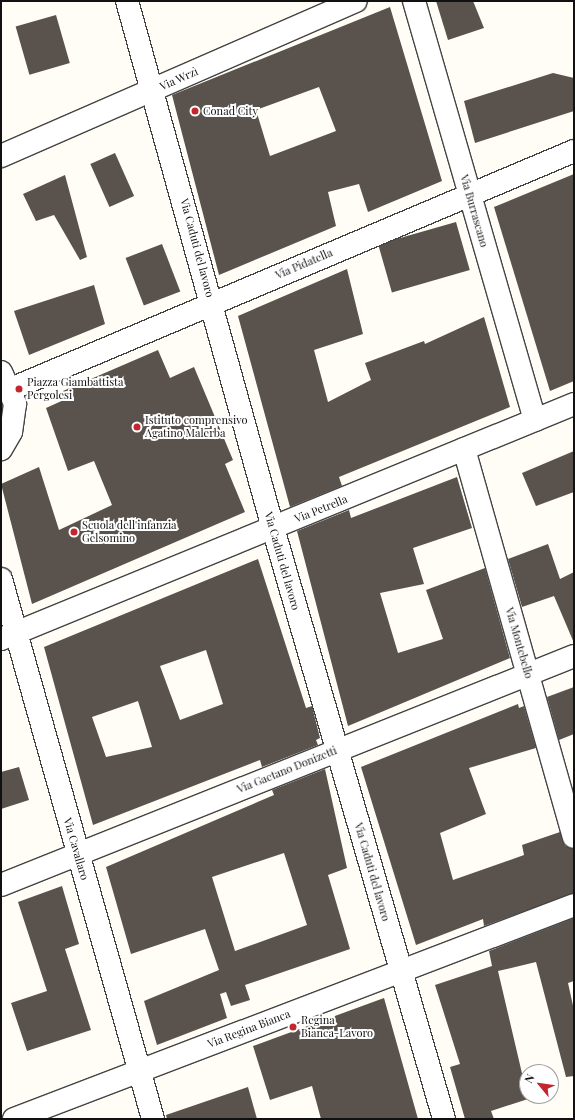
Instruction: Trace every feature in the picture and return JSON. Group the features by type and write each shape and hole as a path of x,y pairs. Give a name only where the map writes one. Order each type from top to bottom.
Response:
{"street":[{"name":"Via Caduti del lavoro","path":"127,1 273,528 400,972 444,1119"},
{"name":"Via Wrzì","path":"1,156 153,91 356,1"},
{"name":"Via Burrascano","path":"414,1 468,194 536,420"},
{"name":"Via Pidatella","path":"6,381 34,379 468,194 574,151"},
{"path":"1,450 15,418 6,381"},
{"name":"Via Petrella","path":"9,636 574,404"},
{"name":"Via Montebello","path":"464,449 574,837"},
{"name":"Via Cavallaro","path":"1,579 9,636 77,855 153,1119"},
{"name":"Via Gaetano Donizetti","path":"1,885 574,656"},
{"name":"Via Regina Bianca","path":"14,1119 574,905"}],"building":[{"path":"436,1 473,1 484,28 448,40"},
{"path":"390,7 442,181 368,212 359,184 328,192 336,226 219,275 172,95","holes":["319,87 336,131 270,156 256,110"]},
{"path":"56,15 70,63 29,75 16,27"},
{"path":"553,73 574,78 574,111 475,143 464,101"},
{"path":"115,153 134,196 109,207 90,164"},
{"path":"574,174 574,381 550,391 494,207"},
{"path":"65,175 87,257 80,260 54,215 36,221 23,194"},
{"path":"456,222 470,270 392,292 378,244"},
{"path":"162,244 180,292 144,306 126,258"},
{"path":"347,269 363,334 314,350 328,402 371,380 365,363 424,341 425,344 484,317 510,407 339,477 342,486 290,507 238,316"},
{"path":"94,285 105,324 29,355 14,311"},
{"name":"Istituto comprensivo Agatino Malerba","path":"158,350 170,378 194,367 233,460 225,464 245,512 32,604 1,484 39,467 59,530 112,505 94,461 68,471 46,408 66,399 63,391"},
{"path":"574,451 574,492 536,506 522,473"},
{"path":"457,477 472,528 413,548 424,584 380,593 398,653 443,639 426,590 485,568 510,658 348,726 297,531 349,510 351,518"},
{"path":"548,544 560,579 574,572 574,643 554,596 522,607 508,559"},
{"path":"258,559 306,708 312,706 320,738 316,740 318,745 262,767 260,760 93,825 44,647","holes":["206,650 223,704 180,720 160,666","138,701 152,747 106,757 92,717"]},
{"path":"574,687 574,734 559,740 547,697"},
{"path":"518,704 519,708 524,706 536,748 469,768 486,814 440,833 453,880 524,855 522,845 560,832 565,846 574,849 574,893 484,926 483,919 416,945 361,767"},
{"path":"19,767 29,800 1,809 1,772"},
{"path":"325,769 347,868 328,875 350,949 245,985 250,1000 231,1006 226,992 220,994 227,1018 157,1045 144,1001 219,970 205,929 131,954 106,867 274,795 272,790","holes":["284,853 307,925 235,951 212,877"]},
{"path":"62,886 79,944 65,949 91,1030 27,1051 11,1003 47,991 18,902"},
{"path":"574,918 574,981 568,983 574,1010 574,1076 566,1077 536,962 498,971 520,1064 519,1102 491,1111 494,1119 465,1119 450,1067 460,1064 435,985 492,966 489,951"},
{"path":"384,998 418,1119 321,1119 312,1086 270,1100 253,1046"},
{"path":"248,1087 257,1119 167,1119 166,1115"}],"place":[{"name":"Conad City","path":"195,111"},
{"name":"Piazza Giambattista Pergolesi","path":"19,389"},
{"name":"Istituto comprensivo Agatino Malerba","path":"137,427"},
{"name":"Scuola dell'infanzia Gelsomino","path":"74,532"},
{"name":"Regina Bianca-Lavoro","path":"293,1027"}]}
